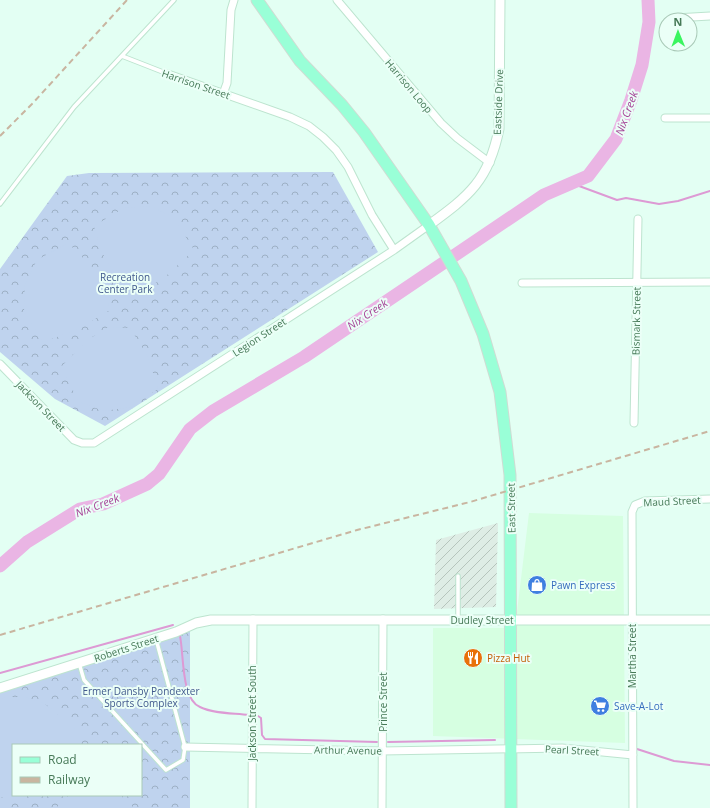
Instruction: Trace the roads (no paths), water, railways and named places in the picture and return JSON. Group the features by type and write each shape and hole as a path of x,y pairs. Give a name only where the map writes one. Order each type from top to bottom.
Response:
{"main road":[{"name":"East Street","path":"257,0 300,61 342,105 364,132 431,228 461,281 483,334 500,392 505,424 511,485 511,808"}],"street":[{"path":"223,94 227,83 231,10 234,0"},
{"name":"Harrison Loop","path":"337,0 441,123 457,138 490,163"},
{"name":"Eastside Drive","path":"431,228 473,189 490,163 499,129 500,0"},
{"path":"698,17 710,16"},
{"name":"Harrison Street","path":"168,74 290,117 309,126 336,150 348,167 372,215 394,250"},
{"path":"665,118 710,118"},
{"name":"Bismark Street","path":"634,423 638,219"},
{"name":"Legion Street","path":"86,444 101,439 394,250 431,228"},
{"path":"522,283 637,281 710,282"},
{"name":"Jackson Street","path":"0,364 74,440 86,444"},
{"name":"Maud Street","path":"635,505 644,501 655,500 710,499"},
{"name":"Martha Street","path":"633,808 632,517 635,505"},
{"name":"Dudley Street","path":"253,618 710,620"},
{"name":"Roberts Street","path":"0,688 176,632 196,623 211,620 253,618"},
{"name":"Jackson Street South","path":"252,808 253,618"},
{"name":"Prince Street","path":"382,808 383,619"},
{"name":"Arthur Avenue","path":"185,747 382,751 511,749"},
{"name":"Pearl Street","path":"511,749 567,748 633,755"}],"lane":[{"path":"0,204 68,114 174,0"},
{"name":"Harrison Street","path":"122,56 168,74"},
{"path":"458,576 458,620"},
{"path":"79,663 84,680 166,770 183,760 185,747 156,638"}],"waterway":[{"name":"Nix Creek","path":"0,566 27,542 80,509 103,504 147,484 159,474 190,429 213,411 304,357 544,195 588,176 616,139 631,100 642,65 649,22 648,0"},
{"path":"571,183 617,200 626,198 659,204 678,201 710,191"},
{"path":"0,673 173,625"},
{"path":"180,636 186,686 189,695 194,702 200,707 211,711 249,715"},
{"path":"258,716 261,718 262,735 265,739 377,742"},
{"path":"388,742 495,740"},
{"path":"637,749 674,761 710,765"}],"railway":[{"path":"0,136 32,104 127,0"},
{"path":"0,635 357,530 470,502 710,431"}],"place":[{"name":"Pawn Express","path":"537,585"},
{"name":"Pizza Hut","path":"473,658"},
{"name":"Save-A-Lot","path":"600,706"}],"park label":[{"name":"Recreation Center Park","path":"125,282"},
{"name":"Ermer Dansby Pondexter Sports Complex","path":"141,696"}]}
